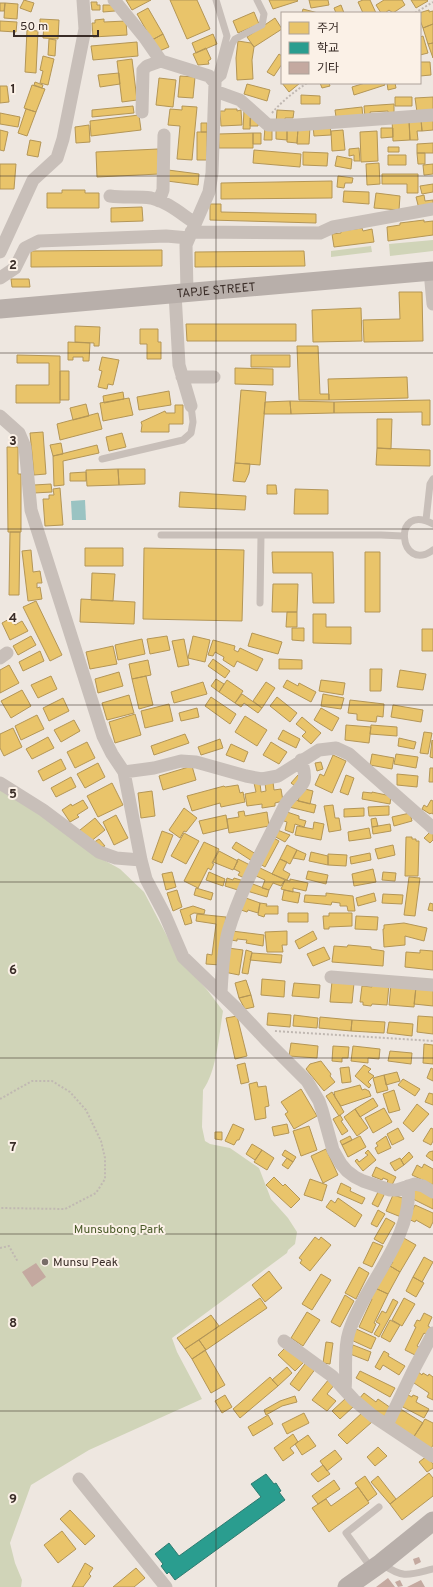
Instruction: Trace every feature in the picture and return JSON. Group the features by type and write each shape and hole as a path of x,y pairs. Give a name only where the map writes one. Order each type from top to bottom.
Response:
{"main road":[{"name":"TAPJE STREET","path":"0,309 432,271"},
{"path":"346,1587 376,1566 433,1521"}],"street":[{"path":"0,252 33,180 57,158 63,139 85,29 83,0"},
{"path":"114,0 145,38 161,61"},
{"path":"142,112 143,70 147,66 161,61 209,76 215,87 211,183 186,246 181,293 179,365 191,406"},
{"path":"215,87 240,100 268,125 297,125 433,115"},
{"path":"159,201 163,190 164,135"},
{"path":"110,196 121,198 150,198 159,201 174,209 192,231"},
{"path":"0,278 15,268 25,248 39,241 158,236 192,231 320,233 333,227 433,209"},
{"path":"432,271 433,304"},
{"path":"182,378 214,377"},
{"path":"0,416 19,433 25,447 33,517 103,736 112,754 124,772 146,879 165,915 184,957 258,1030 306,1081 314,1092 322,1110 334,1150 341,1164 347,1171 362,1181 390,1190 397,1190 415,1184 423,1186 433,1192"},
{"path":"124,772 154,768 181,761 196,762 262,779 278,776 318,750 336,748 344,751 433,828"},
{"path":"221,993 222,971 228,934 236,908 257,859 286,803 304,782 305,775 301,760"},
{"path":"0,783 43,810 99,852 116,858 141,860"},
{"path":"331,977 433,985"},
{"path":"345,1390 347,1377 345,1350 349,1332 370,1288 401,1232 408,1202 408,1186"},
{"path":"387,1425 414,1368 433,1333"},
{"path":"284,1341 332,1376 373,1416 433,1456"},
{"path":"79,1479 166,1587"}],"lane":[{"path":"215,87 227,36 216,0"},
{"path":"215,87 223,76 232,44 235,39 262,25 264,14 257,0"},
{"path":"102,459 183,440 191,434 193,422 191,406"},
{"path":"426,520 430,484 433,479"},
{"path":"433,524 426,520 410,522 405,529 403,536 405,544 410,551 425,555 433,552"},
{"path":"161,535 403,536"},
{"path":"260,603 261,535"},
{"path":"379,1508 346,1533 376,1566 401,1575 416,1574 433,1569"}],"path":[{"path":"417,12 433,2"},
{"path":"265,122 278,105 306,84"},
{"path":"258,1030 433,1042"},
{"path":"0,1099 32,1081 52,1081 70,1092 86,1110 101,1141 105,1158 105,1180 96,1193 66,1209 0,1208"},
{"path":"0,1248 9,1246 18,1262"}],"green space":[{"path":"433,240 433,251 390,256 389,244"},
{"path":"371,246 372,252 331,257 331,251"},
{"name":"Munsubong Park","path":"0,785 95,855 120,869 144,892 178,957 208,991 223,1011 214,1063 208,1082 203,1090 202,1127 205,1141 210,1144 230,1148 259,1168 271,1199 288,1218 297,1232 295,1244 288,1250 287,1253 172,1338 177,1352 202,1399 89,1450 31,1485 10,1543 15,1563 22,1580 21,1587 0,1587"}],"water":[{"path":"85,500 86,520 72,520 71,501"}],"building: 주거":[{"path":"24,0 34,3 31,12 20,8"},
{"path":"126,0 151,0 132,10"},
{"path":"170,0 197,0 210,29 187,39"},
{"path":"269,0 297,0 298,1 273,9"},
{"path":"309,0 328,0 329,5 311,8"},
{"path":"370,0 376,12 363,12 358,2"},
{"path":"384,0 402,0 405,5 394,12 389,10 386,12 380,12 376,5"},
{"path":"411,0 427,0 428,1 416,8"},
{"path":"91,2 97,2 97,5 100,5 100,10 92,10"},
{"path":"0,3 5,3 4,11 0,11"},
{"path":"5,3 18,4 17,19 4,18"},
{"path":"103,5 115,5 115,11 103,12"},
{"path":"341,5 344,12 336,12 334,8"},
{"path":"148,8 163,34 152,40 137,14"},
{"path":"303,9 314,12 302,12"},
{"path":"429,10 429,12 433,11 433,24 423,28 421,23 421,12"},
{"path":"254,12 259,24 238,33 233,21"},
{"path":"275,18 281,27 281,30 254,47 247,37"},
{"path":"40,19 59,20 58,39 43,38 44,25 40,25"},
{"path":"104,19 104,22 126,21 127,35 93,37 92,23 95,23 95,20"},
{"path":"0,21 17,22 16,32 0,31"},
{"path":"433,24 433,43 428,44 423,28"},
{"path":"27,30 38,31 36,73 25,72"},
{"path":"163,34 169,47 157,52 152,40"},
{"path":"213,34 217,44 196,53 192,43"},
{"path":"423,36 428,53 421,55 421,37"},
{"path":"49,39 56,40 55,56 48,55"},
{"path":"238,41 251,43 254,47 252,60 253,79 237,80 236,58"},
{"path":"137,42 138,56 93,60 91,46"},
{"path":"433,43 433,58 428,44"},
{"path":"206,48 211,59 208,61 209,64 198,65 193,54"},
{"path":"279,54 281,55 281,66 274,76 267,72"},
{"path":"43,56 54,59 48,85 40,83 43,71 40,70"},
{"path":"132,59 137,100 122,102 117,61"},
{"path":"421,62 430,62 431,75 421,76"},
{"path":"119,73 120,84 100,87 98,75"},
{"path":"180,76 195,77 193,98 178,97"},
{"path":"159,78 176,80 173,107 156,105"},
{"path":"35,82 43,85 42,88 34,85"},
{"path":"247,84 270,90 267,101 244,94"},
{"path":"283,84 299,84 289,92"},
{"path":"320,84 329,84 330,86 322,88"},
{"path":"362,84 385,85 354,95 352,87"},
{"path":"387,84 395,84 396,88 388,90"},
{"path":"32,85 45,89 36,112 24,108"},
{"path":"0,86 7,86 9,102 0,103"},
{"path":"301,95 320,96 320,104 301,104"},
{"path":"395,97 412,97 412,106 395,106"},
{"path":"433,97 433,111 417,112 415,98"},
{"path":"394,104 394,115 388,115 388,111 370,112 371,118 365,118 364,106"},
{"path":"133,106 134,113 92,117 92,110"},
{"path":"182,106 197,107 192,160 177,159 180,126 168,125 170,109 182,110"},
{"path":"362,107 363,119 336,117 335,110"},
{"path":"26,109 36,112 27,136 18,133"},
{"path":"225,109 237,109 237,111 241,110 242,125 221,126 220,111 225,111"},
{"path":"244,110 251,110 250,129 243,129"},
{"path":"277,110 294,111 293,118 285,118 285,124 276,124"},
{"path":"0,113 20,117 18,127 0,124"},
{"path":"139,115 141,130 91,136 90,121"},
{"path":"433,116 433,130 422,131 421,117"},
{"path":"250,118 259,118 258,126 250,126"},
{"path":"409,118 410,140 393,141 392,119"},
{"path":"421,121 422,131 417,131 418,140 410,140 409,122"},
{"path":"201,123 207,123 207,132 201,132"},
{"path":"89,125 90,142 76,143 75,127"},
{"path":"330,125 331,135 314,136 313,126"},
{"path":"265,127 272,127 272,140 264,140"},
{"path":"298,127 310,127 309,144 297,144"},
{"path":"276,128 287,128 287,140 276,139"},
{"path":"287,128 298,128 297,143 287,142"},
{"path":"381,128 393,128 393,137 381,138"},
{"path":"0,130 8,132 4,151 0,150"},
{"path":"343,130 345,150 332,151 331,131"},
{"path":"377,131 378,161 361,162 360,132"},
{"path":"197,132 207,132 207,160 197,160"},
{"path":"253,133 261,133 261,144 253,144"},
{"path":"253,133 253,148 219,148 218,134"},
{"path":"30,140 41,142 38,157 27,155"},
{"path":"433,143 433,153 417,153 417,144"},
{"path":"388,147 399,147 399,152 388,152"},
{"path":"359,148 360,161 354,161 354,155 349,156 349,149"},
{"path":"158,149 159,174 97,177 96,152"},
{"path":"254,150 301,154 300,167 253,163"},
{"path":"303,152 328,153 327,166 303,165"},
{"path":"417,153 425,153 425,164 418,164"},
{"path":"388,155 406,155 406,165 388,165"},
{"path":"337,156 352,159 351,169 335,166"},
{"path":"379,163 380,184 367,185 366,164"},
{"path":"0,164 16,164 14,189 0,189"},
{"path":"433,164 433,174 424,175 423,165"},
{"path":"168,170 199,174 198,185 167,181"},
{"path":"382,174 418,174 418,193 407,193 407,184 382,184"},
{"path":"338,176 353,178 352,183 345,183 344,188 337,187"},
{"path":"332,181 332,198 221,199 221,183"},
{"path":"433,184 433,192 422,194 420,186"},
{"path":"62,190 85,190 85,193 99,193 99,208 47,208 47,193 62,193"},
{"path":"344,191 369,192 369,204 343,202"},
{"path":"376,193 400,196 399,210 374,208"},
{"path":"424,195 425,201 433,200 433,206 419,209 416,197"},
{"path":"210,204 221,204 221,212 316,214 316,223 210,220"},
{"path":"142,207 143,221 111,222 111,208"},
{"path":"424,220 424,222 433,221 433,235 388,241 387,227 400,225 400,223"},
{"path":"362,228 363,231 372,229 374,242 334,247 332,234"},
{"path":"162,250 162,266 31,267 31,251"},
{"path":"304,251 305,266 195,267 195,252"},
{"path":"11,279 29,279 30,287 12,287"},
{"path":"399,292 422,292 423,341 364,342 363,320 400,319"},
{"path":"361,308 362,341 313,342 312,310"},
{"path":"186,324 296,324 296,341 187,341"},
{"path":"75,326 100,327 99,346 94,346 94,343 75,342"},
{"path":"140,329 158,329 158,342 161,342 161,359 147,359 147,344 140,344"},
{"path":"68,342 90,343 89,361 83,361 83,357 73,357 73,360 68,360"},
{"path":"297,346 318,346 320,394 329,394 329,400 299,400"},
{"path":"17,355 60,356 60,403 16,403 16,385 49,385 49,363 17,363"},
{"path":"251,355 290,355 290,367 251,367"},
{"path":"102,357 119,360 113,385 108,384 107,389 98,387 102,371 99,370"},
{"path":"235,368 273,369 273,385 235,384"},
{"path":"60,371 69,371 69,400 60,400"},
{"path":"407,377 408,398 329,400 328,379"},
{"path":"241,390 266,392 260,465 235,463"},
{"path":"169,391 171,405 139,410 137,397"},
{"path":"123,392 124,399 104,403 103,396"},
{"path":"129,398 133,415 103,421 100,403"},
{"path":"430,400 430,425 422,425 422,412 334,413 334,402"},
{"path":"290,401 291,414 264,414 265,402"},
{"path":"290,401 334,402 334,413 291,414"},
{"path":"86,404 89,416 73,420 70,408"},
{"path":"175,405 183,405 183,424 169,424 169,432 141,432 141,422 165,411 166,413 175,413"},
{"path":"98,413 102,429 60,440 57,424"},
{"path":"377,419 392,419 391,449 377,448"},
{"path":"43,432 46,474 34,475 30,433"},
{"path":"122,433 126,447 109,451 106,437"},
{"path":"61,443 63,454 53,456 50,445"},
{"path":"97,445 99,453 63,461 64,485 54,486 53,456"},
{"path":"7,447 18,447 18,474 21,474 21,532 8,532"},
{"path":"377,448 430,450 430,466 376,465"},
{"path":"235,463 250,464 249,473 245,482 233,481"},
{"path":"118,469 119,485 87,486 86,470"},
{"path":"118,469 145,469 145,484 119,485"},
{"path":"86,472 86,481 70,481 70,473"},
{"path":"51,484 52,492 34,493 34,485"},
{"path":"267,485 276,485 277,494 267,494"},
{"path":"60,488 63,525 45,526 43,499 49,499 49,495 54,495 53,489"},
{"path":"295,489 328,490 328,514 294,514"},
{"path":"180,492 246,496 245,510 179,507"},
{"path":"10,532 20,532 19,595 9,595"},
{"path":"85,548 123,548 123,566 85,566"},
{"path":"144,548 244,550 242,621 143,619"},
{"path":"31,550 33,572 40,571 42,583 37,583 37,588 40,587 42,599 28,601 22,551"},
{"path":"272,552 333,552 334,603 313,603 312,573 273,573"},
{"path":"365,552 380,552 380,612 365,612"},
{"path":"92,573 115,574 113,601 91,600"},
{"path":"273,584 298,584 297,612 272,612"},
{"path":"81,599 135,602 134,624 80,622"},
{"path":"36,601 62,655 50,661 23,607"},
{"path":"287,612 297,612 297,627 286,627"},
{"path":"313,614 326,614 326,627 351,627 351,644 313,643"},
{"path":"11,618 15,625 22,621 28,631 10,640 2,623"},
{"path":"292,628 304,628 304,641 292,640"},
{"path":"422,629 433,629 433,651 422,651"},
{"path":"252,633 282,642 278,654 248,646"},
{"path":"31,636 36,645 18,655 13,646"},
{"path":"167,636 170,650 150,654 147,639"},
{"path":"193,636 210,640 205,662 188,658"},
{"path":"142,639 145,654 118,660 115,645"},
{"path":"184,639 189,665 178,667 172,641"},
{"path":"213,640 235,646 234,650 238,652 240,648 263,659 257,671 237,661 234,667 223,660 224,657 215,652 213,656 208,655"},
{"path":"113,646 117,664 90,669 86,652"},
{"path":"40,651 44,661 23,671 19,662"},
{"path":"213,659 230,671 225,678 208,666"},
{"path":"279,659 302,660 302,669 279,669"},
{"path":"148,660 151,675 132,679 129,664"},
{"path":"9,665 19,683 0,693 0,670"},
{"path":"370,669 382,669 381,691 370,691"},
{"path":"400,670 426,674 423,690 397,687"},
{"path":"119,672 123,686 98,693 95,679"},
{"path":"51,676 57,689 38,698 31,685"},
{"path":"146,676 153,705 139,709 132,679"},
{"path":"216,679 224,684 219,692 211,686"},
{"path":"227,680 243,691 235,703 219,692"},
{"path":"287,680 298,686 299,683 316,692 311,702 283,687"},
{"path":"321,680 345,683 343,695 319,691"},
{"path":"203,682 207,694 174,703 171,692"},
{"path":"266,682 275,688 262,708 253,701"},
{"path":"22,690 31,706 11,718 1,701"},
{"path":"242,694 262,708 258,713 244,703 241,707 235,703"},
{"path":"323,694 344,698 341,709 321,706"},
{"path":"129,695 134,713 107,720 102,703"},
{"path":"211,697 236,714 230,724 205,706"},
{"path":"277,697 297,713 290,722 270,706"},
{"path":"63,698 69,711 49,721 43,708"},
{"path":"350,700 384,704 383,717 377,716 376,722 357,720 357,714 348,713"},
{"path":"169,704 173,721 145,728 141,711"},
{"path":"393,705 423,710 421,722 391,717"},
{"path":"197,708 199,717 181,721 179,713"},
{"path":"321,708 339,718 332,731 314,720"},
{"path":"135,714 141,735 115,743 109,722"},
{"path":"37,715 44,729 21,740 15,726"},
{"path":"245,716 267,730 257,746 235,732"},
{"path":"302,717 321,733 311,744 302,736 306,732 296,724"},
{"path":"74,720 80,731 61,742 54,730"},
{"path":"346,725 371,727 369,743 345,740"},
{"path":"371,725 397,727 397,736 370,734"},
{"path":"13,728 22,747 4,756 0,748 0,734"},
{"path":"283,730 300,739 296,748 278,739"},
{"path":"424,732 432,733 428,754 420,753"},
{"path":"185,734 189,743 154,755 151,746"},
{"path":"48,737 54,748 32,759 26,749"},
{"path":"399,738 416,742 414,749 398,746"},
{"path":"220,739 223,748 201,755 198,747"},
{"path":"432,740 433,741 433,758 430,757"},
{"path":"87,742 95,758 75,768 67,752"},
{"path":"271,742 287,752 279,764 263,755"},
{"path":"231,744 248,752 244,762 226,755"},
{"path":"372,754 394,758 392,769 370,765"},
{"path":"396,754 418,757 416,768 394,764"},
{"path":"333,755 346,761 332,793 315,785 320,774 324,776"},
{"path":"61,759 66,769 43,781 38,771"},
{"path":"321,762 323,769 317,771 315,763"},
{"path":"98,763 105,777 85,788 77,774"},
{"path":"192,766 196,780 163,790 159,776"},
{"path":"430,768 433,768 433,782 429,782"},
{"path":"397,774 418,776 417,787 397,785"},
{"path":"298,775 302,778 295,786 291,783"},
{"path":"346,775 354,778 348,795 340,792"},
{"path":"71,777 76,787 56,797 51,788"},
{"path":"273,782 274,790 281,789 283,801 275,803 275,806 262,808 262,804 247,806 245,794 256,792 254,783 260,783 261,792 266,791 265,783"},
{"path":"112,783 123,805 98,817 87,796"},
{"path":"238,785 240,793 243,792 245,802 221,807 220,803 192,811 187,796 224,786"},
{"path":"301,788 313,791 310,804 298,801"},
{"path":"152,791 155,816 141,818 138,793"},
{"path":"363,792 372,792 391,796 390,804 362,799"},
{"path":"291,799 316,805 314,813 289,807"},
{"path":"83,800 88,808 77,815 79,817 70,822 62,810 71,804 72,806"},
{"path":"431,800 433,801 433,814 430,814 422,809 424,805 427,807"},
{"path":"333,805 335,818 339,818 341,830 329,832 324,806"},
{"path":"389,806 389,815 369,816 368,807"},
{"path":"184,808 197,818 186,832 184,831 180,838 169,830"},
{"path":"364,808 364,816 344,817 344,809"},
{"path":"244,811 245,816 267,812 269,826 229,833 227,819 239,817 238,812"},
{"path":"284,811 299,816 299,819 306,821 304,827 295,824 293,833 285,830 287,822 281,820"},
{"path":"410,813 412,821 394,826 392,817"},
{"path":"116,815 128,838 114,845 103,822"},
{"path":"226,815 228,828 203,834 199,821"},
{"path":"95,818 105,830 90,842 80,830"},
{"path":"376,818 378,826 372,827 371,819"},
{"path":"314,822 324,824 321,840 295,835 297,826 313,829"},
{"path":"390,824 391,831 373,834 372,827"},
{"path":"369,828 371,838 349,841 348,832"},
{"path":"275,829 290,835 285,842 272,835"},
{"path":"433,829 433,840 430,843 424,838"},
{"path":"162,831 173,835 162,863 152,859"},
{"path":"184,833 199,841 186,864 171,856"},
{"path":"272,837 279,841 265,867 257,862"},
{"path":"406,837 412,837 412,839 419,841 418,876 405,876"},
{"path":"99,839 105,846 101,847 93,843"},
{"path":"204,842 219,849 212,863 214,864 211,870 208,868 198,888 184,881"},
{"path":"236,842 256,854 252,861 232,848"},
{"path":"287,845 297,850 290,864 280,859"},
{"path":"393,845 395,855 378,859 375,849"},
{"path":"297,850 306,854 304,860 293,858"},
{"path":"219,851 238,861 233,870 213,862"},
{"path":"311,852 328,856 328,865 309,861"},
{"path":"370,853 371,860 351,864 350,857"},
{"path":"328,854 347,855 346,866 328,865"},
{"path":"238,859 252,866 246,879 238,875 240,872 234,869"},
{"path":"280,859 287,862 283,870 290,874 287,880 272,874"},
{"path":"258,867 285,880 281,886 273,883 269,890 262,888 265,880 254,875"},
{"path":"373,869 376,882 354,886 352,874"},
{"path":"308,871 328,875 326,884 306,879"},
{"path":"172,872 176,887 166,890 162,874"},
{"path":"209,872 225,879 223,886 206,880"},
{"path":"383,872 396,873 395,881 382,880"},
{"path":"409,877 420,878 415,916 404,915"},
{"path":"227,878 233,880 234,878 244,881 241,891 225,886"},
{"path":"290,879 308,883 306,891 293,888 293,892 281,889 285,880 290,881"},
{"path":"250,883 269,890 267,897 247,891"},
{"path":"196,888 213,893 211,900 194,895"},
{"path":"177,890 182,907 173,911 167,893"},
{"path":"284,890 300,893 298,903 282,900"},
{"path":"326,893 353,896 355,911 348,911 347,906 340,906 340,903 332,902 331,905 304,902 305,895 326,896"},
{"path":"374,893 376,901 358,906 356,898"},
{"path":"383,894 403,895 402,904 382,903"},
{"path":"243,897 260,903 258,913 238,909"},
{"path":"260,903 267,904 266,906 278,906 278,914 265,914 264,917 258,915"},
{"path":"430,903 433,904 433,911 428,910"},
{"path":"193,906 205,910 204,914 194,913 190,915 192,923 185,925 180,910"},
{"path":"288,913 308,913 308,922 288,922"},
{"path":"329,913 352,913 352,926 329,927 329,929 324,929 323,916 329,916"},
{"path":"197,914 226,917 220,965 206,964 207,954 212,955 216,924 196,921"},
{"path":"356,916 378,917 377,930 355,929"},
{"path":"404,923 427,928 424,941 405,936 405,945 384,947 384,925"},
{"path":"232,931 264,935 263,946 246,943 247,940 231,940"},
{"path":"287,931 287,945 282,945 283,952 267,952 265,932"},
{"path":"313,931 317,939 299,949 295,941"},
{"path":"348,945 371,947 371,949 384,951 383,966 332,962 334,946 347,947"},
{"path":"324,947 330,959 313,966 307,954"},
{"path":"228,948 243,950 239,975 224,972"},
{"path":"246,950 252,952 248,974 242,973"},
{"path":"420,950 433,951 433,970 405,967 406,952 420,953"},
{"path":"252,953 282,955 281,963 250,960"},
{"path":"262,979 285,981 284,997 261,995"},
{"path":"246,980 251,995 239,998 235,983"},
{"path":"332,981 354,983 352,1003 330,1002"},
{"path":"294,983 320,985 319,998 292,996"},
{"path":"372,983 389,985 387,1005 372,1004 371,1006 363,1005 363,1002 360,1002 362,986 372,987"},
{"path":"391,984 416,987 414,1007 389,1005"},
{"path":"416,987 433,989 433,1006 414,1004"},
{"path":"251,995 254,1007 245,1009 239,998"},
{"path":"268,1013 291,1015 290,1027 267,1025"},
{"path":"294,1015 318,1018 317,1028 293,1026"},
{"path":"237,1016 247,1056 235,1059 226,1018"},
{"path":"418,1016 433,1017 433,1034 417,1032"},
{"path":"320,1017 352,1020 351,1031 319,1028"},
{"path":"352,1020 385,1022 384,1033 351,1031"},
{"path":"389,1022 413,1024 412,1036 387,1033"},
{"path":"291,1043 318,1046 317,1058 289,1056"},
{"path":"424,1044 433,1045 433,1064 423,1063"},
{"path":"333,1046 349,1047 348,1058 342,1058 342,1062 332,1061"},
{"path":"353,1046 380,1049 379,1059 368,1058 368,1063 351,1061"},
{"path":"390,1051 412,1053 411,1064 388,1061"},
{"path":"321,1061 335,1082 324,1091 306,1069 310,1064"},
{"path":"245,1063 249,1082 241,1084 237,1065"},
{"path":"364,1065 371,1069 368,1072 374,1076 368,1082 371,1085 369,1088 355,1076"},
{"path":"349,1067 351,1082 342,1083 340,1068"},
{"path":"431,1068 433,1069 433,1081 427,1078"},
{"path":"397,1072 400,1081 386,1085 384,1075"},
{"path":"384,1075 388,1090 377,1093 373,1078"},
{"path":"403,1079 420,1089 415,1096 398,1085"},
{"path":"257,1082 258,1087 266,1086 269,1106 265,1107 266,1118 255,1120 249,1084"},
{"path":"360,1085 362,1090 365,1089 369,1091 371,1096 341,1106 335,1097 334,1092"},
{"path":"301,1089 317,1116 294,1129 285,1114 288,1112 281,1102"},
{"path":"394,1090 400,1110 389,1113 383,1094"},
{"path":"332,1092 344,1112 339,1116 326,1096"},
{"path":"429,1093 433,1094 433,1105 425,1102"},
{"path":"373,1098 378,1106 360,1117 355,1109"},
{"path":"417,1104 429,1114 413,1132 403,1123"},
{"path":"384,1108 392,1122 373,1133 365,1118"},
{"path":"355,1109 368,1128 357,1136 344,1117"},
{"path":"340,1115 343,1120 341,1121 348,1131 342,1135 333,1119"},
{"path":"233,1124 244,1129 239,1140 237,1140 234,1145 225,1141"},
{"path":"287,1124 289,1133 274,1136 272,1127"},
{"path":"309,1126 317,1150 301,1156 293,1131"},
{"path":"398,1128 404,1139 392,1145 387,1134"},
{"path":"431,1128 433,1129 433,1141 431,1145 423,1141"},
{"path":"215,1132 222,1132 222,1140 215,1139"},
{"path":"350,1136 352,1140 342,1145 340,1141"},
{"path":"360,1136 366,1147 348,1157 342,1145"},
{"path":"386,1136 391,1148 378,1154 375,1148 378,1146 376,1143"},
{"path":"252,1144 262,1150 255,1160 246,1154"},
{"path":"326,1149 338,1175 323,1183 311,1156"},
{"path":"262,1150 274,1158 267,1170 254,1162"},
{"path":"285,1150 296,1157 293,1162 282,1155"},
{"path":"368,1150 376,1160 363,1171 355,1161 357,1159 359,1162 368,1155 365,1153"},
{"path":"433,1151 433,1161 426,1156 429,1152"},
{"path":"409,1152 413,1157 404,1165 401,1160"},
{"path":"287,1158 293,1162 288,1169 282,1165"},
{"path":"400,1158 404,1165 395,1171 390,1163"},
{"path":"424,1164 433,1169 433,1185 412,1175 417,1165 422,1168"},
{"path":"376,1167 396,1177 392,1185 387,1183 388,1180 383,1178 382,1180 372,1176"},
{"path":"274,1177 283,1186 285,1184 300,1199 291,1208 266,1185"},
{"path":"310,1179 327,1185 322,1201 304,1195"},
{"path":"341,1183 351,1188 350,1191 365,1198 362,1204 337,1193"},
{"path":"415,1188 433,1196 433,1209 411,1198"},
{"path":"379,1190 385,1193 378,1207 372,1204"},
{"path":"393,1195 406,1199 401,1217 386,1211"},
{"path":"338,1198 362,1215 355,1227 326,1207 331,1200 335,1203"},
{"path":"415,1205 433,1213 433,1222 430,1228 416,1220 415,1222 408,1219"},
{"path":"378,1210 385,1214 377,1227 371,1224"},
{"path":"386,1218 395,1223 383,1244 374,1239"},
{"path":"315,1237 319,1240 321,1237 331,1245 310,1271 300,1263 302,1260 299,1258"},
{"path":"402,1237 416,1245 400,1272 390,1266 393,1262 390,1260"},
{"path":"373,1242 383,1246 372,1267 363,1263"},
{"path":"424,1257 433,1262 422,1282 413,1277"},
{"path":"390,1266 400,1272 388,1294 375,1288"},
{"path":"359,1267 369,1273 356,1299 345,1293"},
{"path":"269,1271 282,1288 265,1302 252,1285"},
{"path":"321,1274 331,1280 312,1310 302,1304"},
{"path":"413,1277 424,1283 416,1297 406,1291"},
{"path":"375,1288 388,1294 374,1323 376,1324 372,1333 359,1327 372,1299 369,1298"},
{"path":"345,1295 354,1301 340,1327 331,1322"},
{"path":"260,1298 267,1308 206,1350 199,1340"},
{"path":"404,1298 415,1304 402,1326 392,1320"},
{"path":"393,1299 398,1302 379,1337 374,1334 380,1324 376,1322 382,1311 386,1313"},
{"path":"307,1312 320,1320 303,1346 291,1338"},
{"path":"424,1313 432,1317 428,1326 431,1328 427,1335 424,1333 417,1346 421,1348 417,1356 405,1350 416,1327 414,1326 417,1320 420,1321"},
{"path":"211,1315 219,1326 185,1349 177,1338"},
{"path":"390,1320 400,1325 390,1342 381,1337"},
{"path":"354,1328 376,1338 371,1349 349,1339"},
{"path":"199,1340 206,1350 192,1359 185,1349"},
{"path":"326,1342 333,1343 330,1364 323,1363"},
{"path":"353,1345 371,1352 368,1361 350,1354"},
{"path":"287,1346 304,1362 295,1371 278,1355"},
{"path":"205,1350 225,1385 211,1393 192,1359"},
{"path":"384,1351 389,1354 388,1356 405,1366 399,1375 383,1365 380,1370 375,1367"},
{"path":"307,1361 316,1368 299,1391 290,1384"},
{"path":"287,1367 292,1373 278,1386 272,1380"},
{"path":"360,1371 395,1388 390,1397 356,1378"},
{"path":"417,1371 422,1375 423,1373 428,1376 429,1374 433,1377 433,1400 427,1397 429,1393 411,1381"},
{"path":"270,1377 278,1386 240,1418 233,1409"},
{"path":"329,1379 335,1384 327,1394 336,1401 327,1411 312,1400"},
{"path":"408,1388 411,1390 408,1395 418,1397 416,1402 429,1409 424,1418 399,1405"},
{"path":"364,1393 376,1402 378,1399 391,1408 384,1417 359,1399"},
{"path":"225,1395 232,1407 222,1413 215,1401"},
{"path":"295,1396 297,1402 282,1406 266,1415 264,1410 280,1401"},
{"path":"346,1398 354,1406 340,1419 332,1411"},
{"path":"399,1408 423,1423 413,1438 390,1424"},
{"path":"363,1412 372,1422 347,1444 338,1435"},
{"path":"304,1413 309,1423 287,1434 282,1424"},
{"path":"268,1415 273,1424 253,1436 248,1427"},
{"path":"425,1419 433,1423 433,1445 431,1449 413,1438"},
{"path":"293,1434 298,1442 290,1448 294,1453 283,1461 274,1448"},
{"path":"308,1435 316,1446 302,1455 295,1444"},
{"path":"378,1447 387,1456 375,1466 367,1457"},
{"path":"335,1450 342,1459 327,1471 320,1461"},
{"path":"427,1456 433,1464 433,1468 427,1472 419,1462"},
{"path":"323,1465 330,1474 318,1482 311,1474"},
{"path":"429,1473 433,1478 433,1496 402,1520 390,1504"},
{"path":"365,1476 377,1494 368,1501 355,1483"},
{"path":"378,1476 396,1499 390,1504 371,1482"},
{"path":"334,1480 340,1489 318,1504 312,1496"},
{"path":"358,1487 369,1503 329,1532 312,1508 326,1499 331,1506"},
{"path":"70,1510 95,1536 85,1545 60,1519"},
{"path":"62,1531 76,1549 58,1563 44,1545"},
{"path":"85,1563 93,1568 89,1574 91,1576 83,1587 72,1587"},
{"path":"136,1568 145,1578 134,1587 113,1587"}],"building: 학교":[{"path":"266,1474 274,1484 276,1483 281,1491 279,1492 285,1500 175,1580 169,1572 167,1574 161,1566 163,1564 155,1554 169,1543 179,1556 261,1497 251,1484"}],"building: 기타":[{"path":"36,1263 46,1277 32,1287 22,1272"},
{"path":"419,1557 421,1562 415,1565 413,1559"},
{"path":"388,1578 395,1587 376,1587"},
{"path":"400,1580 403,1586 398,1587 395,1582"},
{"path":"421,1580 425,1587 407,1587"}],"place":[{"name":"Munsu Peak","path":"45,1262"}]}
